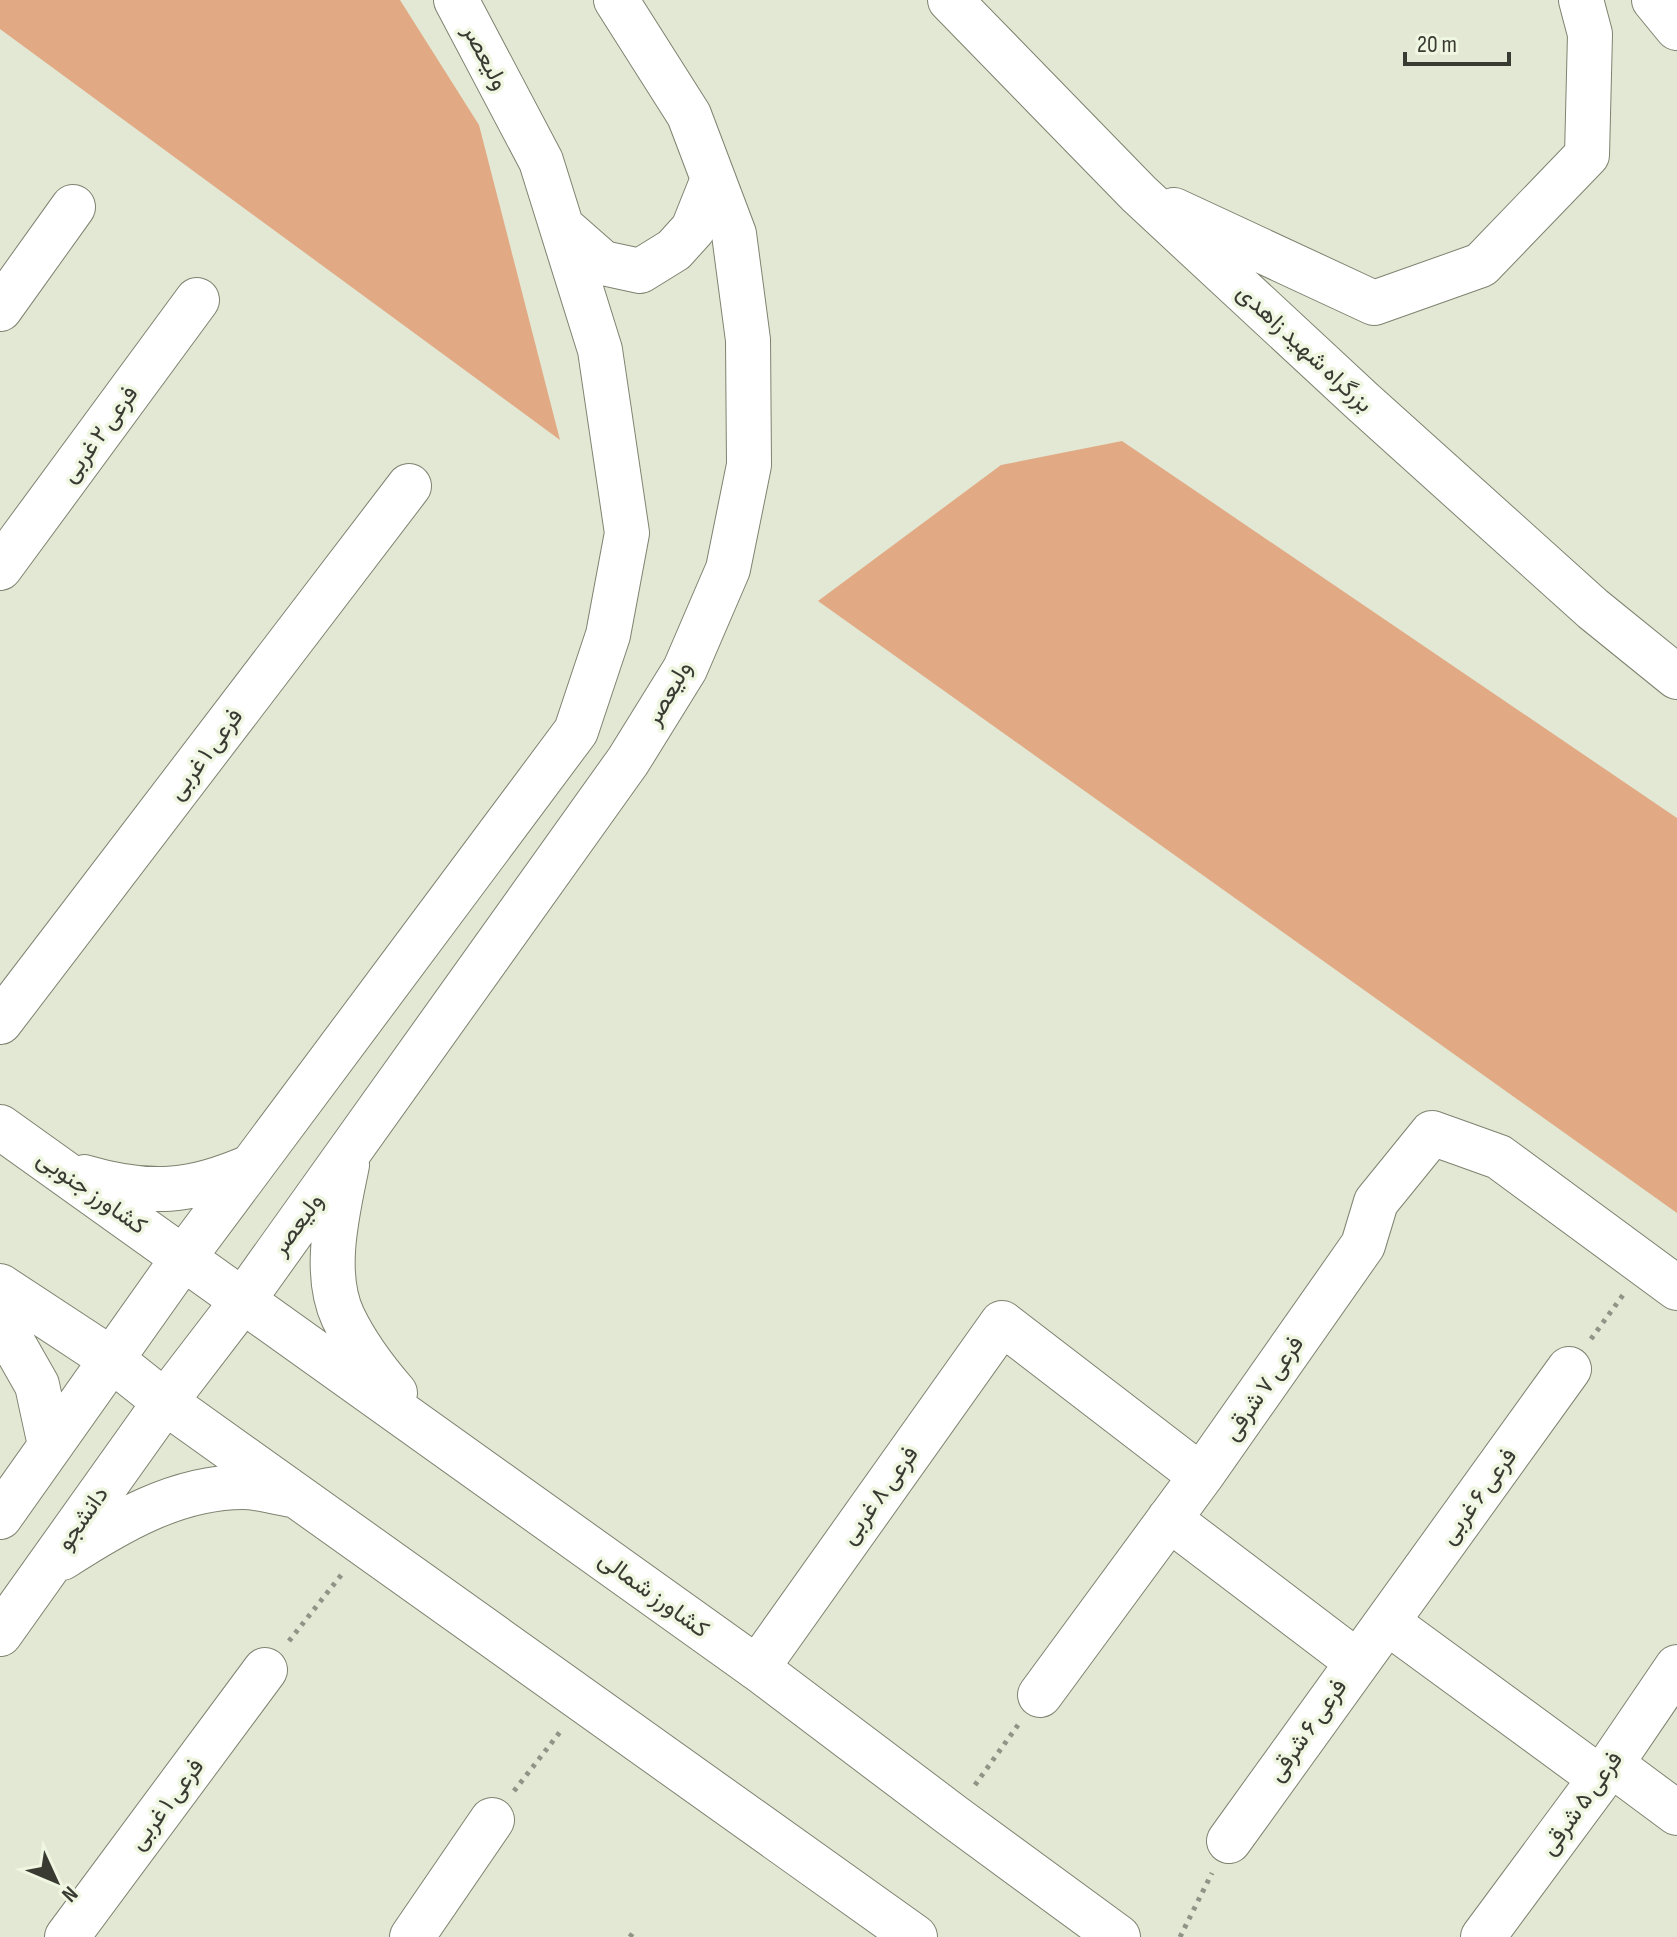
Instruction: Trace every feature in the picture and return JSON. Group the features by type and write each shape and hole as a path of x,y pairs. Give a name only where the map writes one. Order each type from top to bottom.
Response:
{"main road":[{"name":"ولیعصر","path":"111,1359 576,731 608,635 627,533 600,350 541,161 456,0"},
{"name":"ولیعصر","path":"165,1402 244,1299 628,761 685,669 728,569 749,465 748,340 734,234 689,115 616,0"},
{"name":"بزرگراه شهید زاهدی","path":"950,0 1139,194 1558,578 1677,677"},
{"path":"1139,194 1374,303 1481,265 1587,155 1590,34 1581,0"},
{"path":"1654,0 1677,28"},
{"path":"562,227 603,263 640,271 674,250 693,229 713,179"},
{"path":"0,309 73,207"},
{"name":"فرعی ۲ غربی","path":"0,568 197,300"},
{"name":"فرعی ۱ غربی","path":"0,1022 409,486"},
{"name":"کشاورز جنوبی","path":"0,1127 184,1257"},
{"name":"فرعی ۷ شرقی","path":"1040,1695 1201,1476 1363,1245 1376,1202 1432,1133 1499,1157 1661,1276"},
{"path":"350,1151 334,1227 332,1265 341,1314 360,1347 424,1430"},
{"path":"60,1169 104,1183 160,1190 218,1181 252,1166"},
{"name":"کشاورز شمالی","path":"184,1257 757,1668 1114,1935"},
{"path":"0,1286 111,1359 165,1402 915,1937"},
{"path":"0,1320 37,1385 50,1445"},
{"name":"فرعی ۸ غربی","path":"757,1668 1002,1323 1201,1476"},
{"path":"0,1517 111,1359"},
{"name":"فرعی ۶ غربی","path":"1387,1622 1569,1369"},
{"name":"دانشجو","path":"0,1634 165,1402"},
{"path":"46,1568 99,1534 156,1504 244,1487 298,1497"},
{"path":"1169,1519 1356,1661"},
{"path":"1387,1622 1605,1771 1677,1813"},
{"name":"فرعی ۶ شرقی","path":"1229,1841 1387,1622"},
{"name":"فرعی ۵ شرقی","path":"1483,1937 1677,1667"},
{"name":"فرعی ۱ غربی","path":"67,1937 265,1670"},
{"path":"412,1937 492,1820"}],"path":[{"path":"1569,1369 1661,1276"},
{"path":"265,1670 365,1545"},
{"path":"953,1816 1040,1695"},
{"path":"492,1820 584,1701"},
{"path":"1180,1937 1229,1841"}],"shaded area":[{"path":"0,0 400,0 479,125 560,440 0,29"},
{"path":"1122,441 1677,818 1677,1213 818,601 1001,465"}]}
